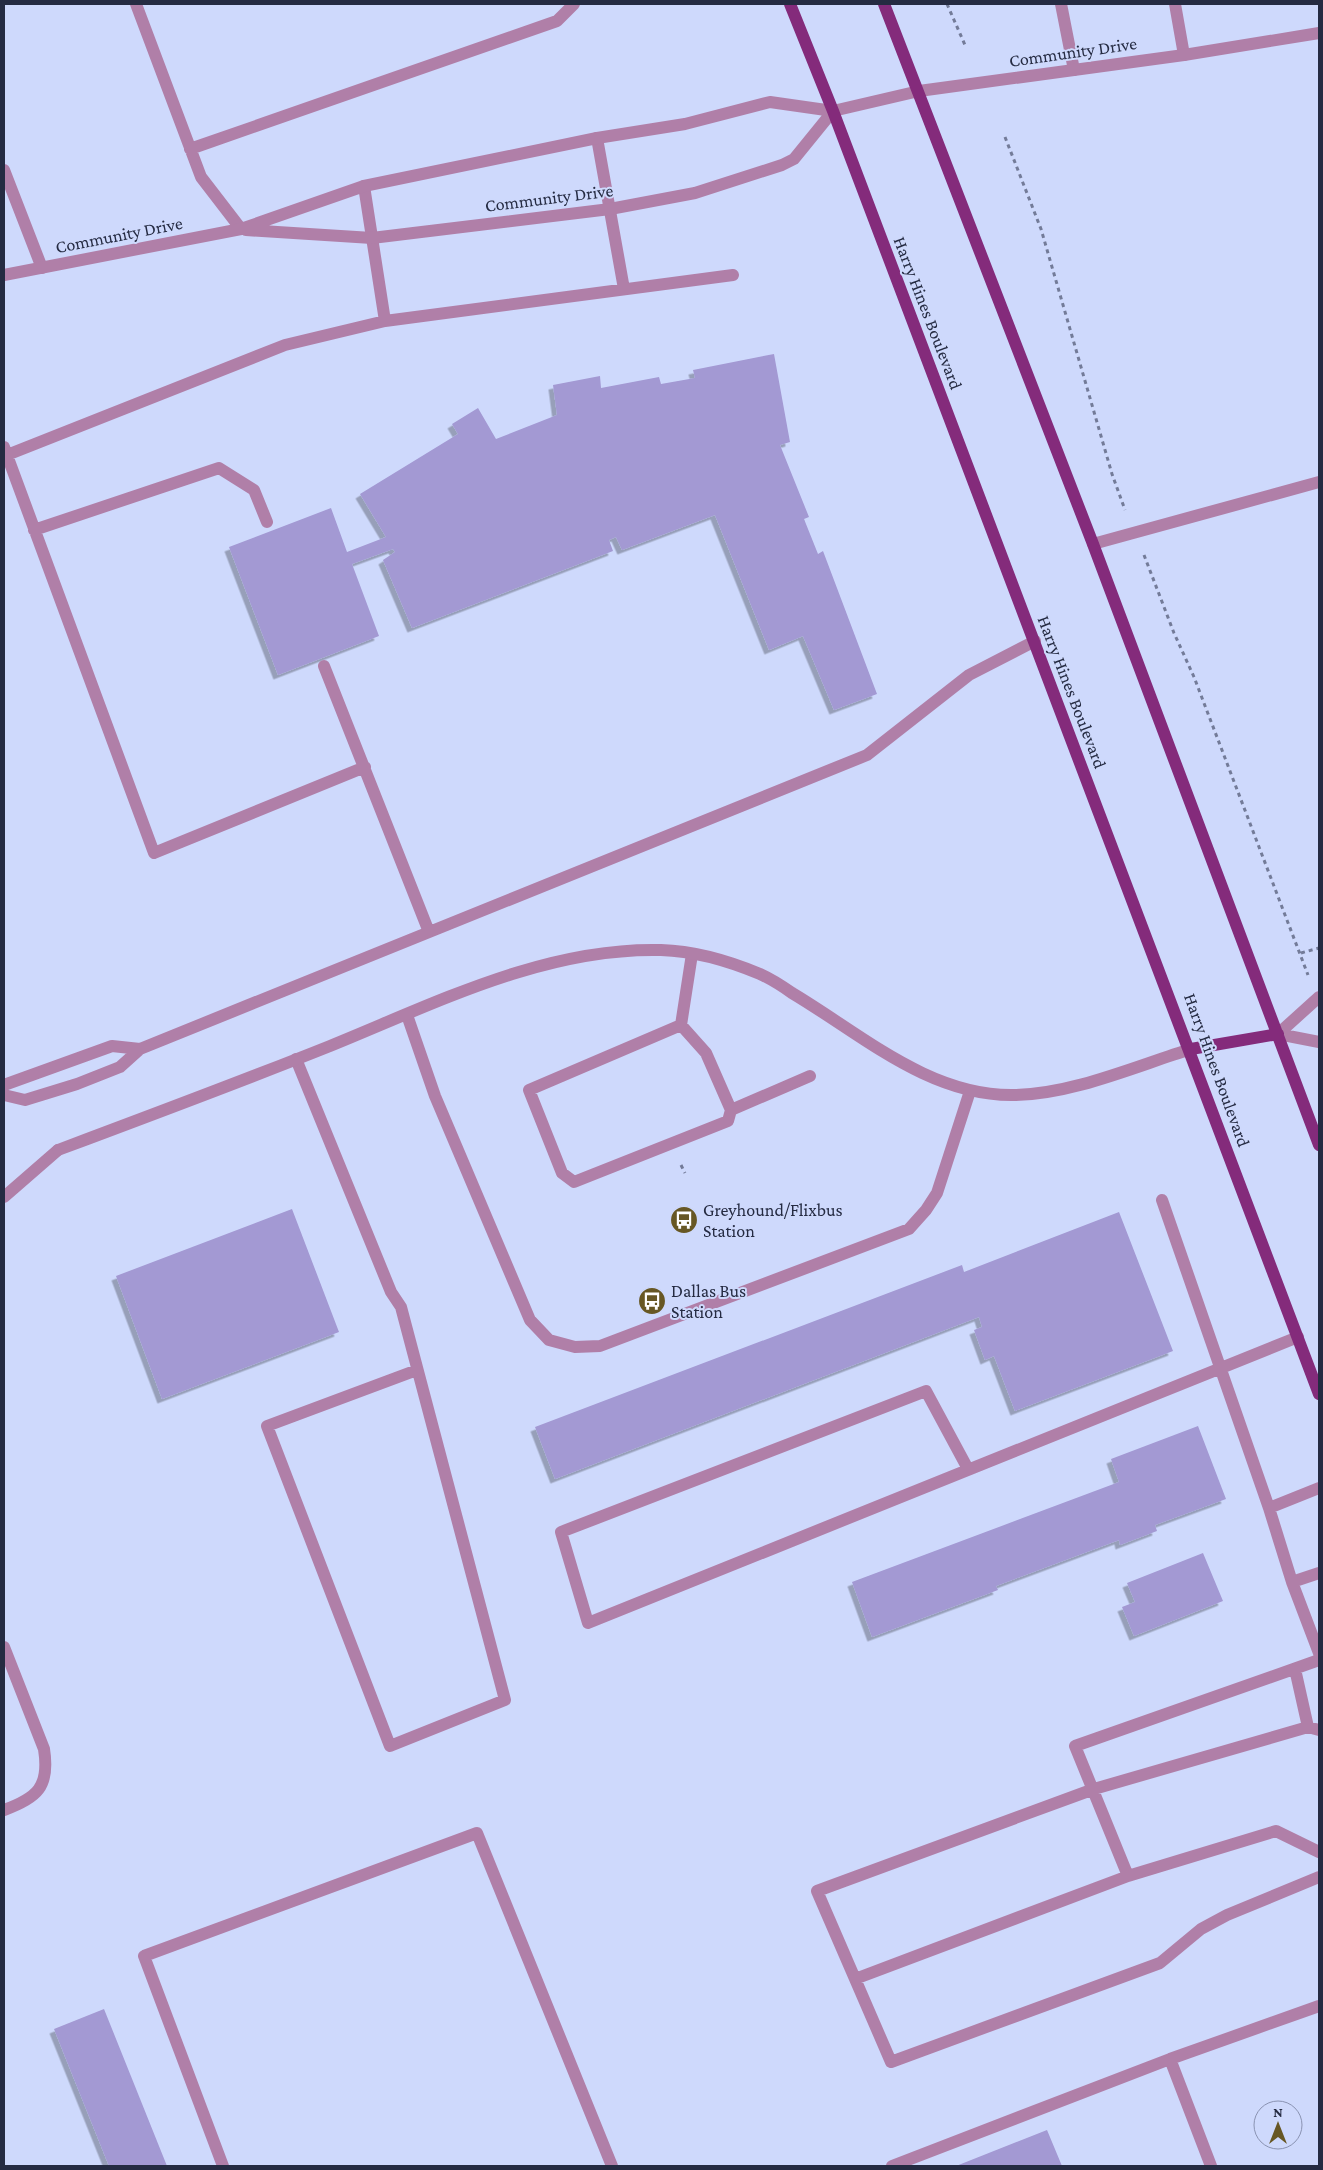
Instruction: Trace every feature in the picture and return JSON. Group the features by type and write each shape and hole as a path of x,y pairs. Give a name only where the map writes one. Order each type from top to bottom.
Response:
{"main road":[{"name":"Harry Hines Boulevard","path":"790,4 833,111 1191,1048 1319,1394"},
{"path":"884,4 1093,544 1319,1145"},
{"path":"1191,1048 1278,1034"}],"street":[{"path":"136,4 201,177 241,230"},
{"path":"190,149 557,20 574,4"},
{"path":"1061,4 1074,70"},
{"path":"1175,4 1184,55"},
{"name":"Community Drive","path":"4,275 241,230 364,186 597,138 685,124 770,102 833,111 919,91 1184,55 1319,33"},
{"name":"Community Drive","path":"241,230 372,238 610,209 695,193 782,165 794,159 833,111"},
{"path":"597,138 624,290"},
{"path":"4,170 42,268"},
{"path":"364,186 385,321"},
{"path":"364,767 154,853 5,451 284,345 385,321 732,275"},
{"path":"34,530 219,468 254,490 267,522"},
{"path":"1093,544 1319,482"},
{"path":"4,1095 25,1100 78,1084 120,1067 140,1049 867,755 969,675 1034,641"},
{"path":"324,666 429,932"},
{"path":"4,1197 58,1150 296,1059 507,975 564,958 615,951 663,950 715,957 762,975 827,1013 894,1057 931,1077 970,1091 1014,1095 1062,1090 1191,1048"},
{"path":"681,1025 692,954"},
{"path":"1278,1034 1319,997"},
{"path":"407,1015 435,1096 530,1320 549,1340 575,1347 600,1346 909,1229 926,1210 937,1193 970,1091"},
{"path":"681,1025 706,1053 731,1110 728,1121 574,1182 562,1173 529,1090 681,1025"},
{"path":"1278,1034 1319,1042"},
{"path":"4,1085 112,1046 140,1049"},
{"path":"296,1059 391,1292 401,1308 505,1700 390,1746 267,1426 417,1370"},
{"path":"731,1110 810,1076"},
{"path":"1162,1200 1270,1508 1292,1582 1319,1653"},
{"path":"968,1469 926,1391 561,1532 588,1623 1298,1337"},
{"path":"1270,1508 1319,1488"},
{"path":"1292,1582 1319,1573"},
{"path":"4,1647 44,1749 47,1765 44,1782 37,1794 22,1804 4,1810"},
{"path":"1128,1876 1075,1746 1319,1660"},
{"path":"1295,1669 1314,1728 1094,1789 818,1891 892,2062 1160,1963 1201,1929 1227,1915 1319,1877"},
{"path":"855,1979 1128,1876 1276,1831 1319,1852"},
{"path":"223,2166 144,1956 477,1833 612,2166"},
{"path":"892,2166 1170,2060 1319,2006"},
{"path":"1170,2060 1211,2166"}],"path":[{"path":"947,4 966,45"},
{"path":"1005,137 1041,229 1112,474 1126,512"},
{"path":"1144,556 1174,633 1194,677 1307,972"},
{"path":"1301,953 1319,948"}],"building":[{"path":"774,354 790,442 780,445 809,517 804,519 818,554 823,551 877,694 834,710 803,636 769,650 715,515 622,550 616,537 609,540 613,551 412,628 383,560 395,552 393,549 352,564 379,636 278,675 229,547 331,508 347,552 386,537 360,494 458,434 452,424 478,408 496,439 557,415 553,385 600,376 601,388 659,377 661,384 695,378 693,370"},
{"path":"292,1209 339,1332 162,1399 116,1276"},
{"path":"1119,1212 1173,1351 1015,1411 994,1356 985,1360 974,1330 982,1327 979,1317 555,1479 535,1427 962,1265 964,1272"},
{"path":"1198,1426 1226,1499 1155,1525 1157,1531 1120,1545 1119,1540 996,1586 998,1590 872,1637 852,1582 1119,1482 1111,1459"},
{"path":"1203,1553 1223,1601 1134,1636 1122,1607 1135,1602 1127,1583"},
{"path":"104,2009 167,2166 109,2166 54,2029"},
{"path":"1047,2130 1062,2166 956,2166"}],"place":[{"name":"Greyhound/Flixbus Station","path":"684,1220"},
{"name":"Dallas Bus Station","path":"652,1301"}]}
